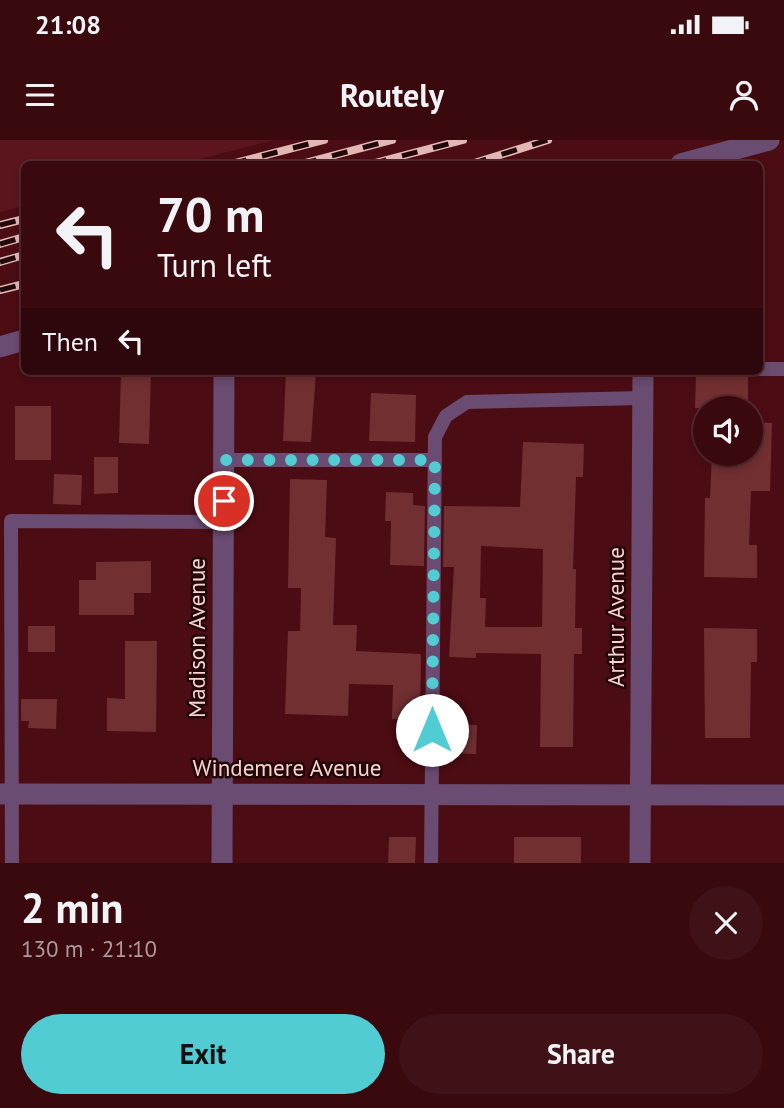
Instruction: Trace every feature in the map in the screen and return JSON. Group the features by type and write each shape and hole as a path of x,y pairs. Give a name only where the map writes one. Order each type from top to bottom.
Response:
{"street":[{"path":"692,161 769,140"},
{"path":"0,347 21,341"},
{"name":"Madison Avenue","path":"222,863 224,375"},
{"name":"Arthur Avenue","path":"640,863 643,375"},
{"name":"Windemere Avenue","path":"6,794 784,794"}],"lane":[{"path":"763,369 784,369"},
{"path":"431,863 435,437 446,416 467,402 643,398"},
{"path":"224,460 435,460"},
{"path":"12,863 6,794 6,586 11,521 224,522"}],"shaded area":[{"path":"0,140 274,140 192,161 21,161 21,207 0,212"}],"building":[{"path":"121,375 151,375 149,444 119,443"},
{"path":"286,375 316,375 311,442 283,441"},
{"path":"696,375 748,376 748,396 695,396"},
{"path":"371,393 416,395 415,442 369,441"},
{"path":"15,406 51,406 51,460 15,460"},
{"path":"763,423 772,423 770,491 751,491 749,545 757,545 757,578 704,577 705,498 710,498 711,466 763,466"},
{"path":"523,442 584,444 583,477 576,477 573,569 576,569 575,628 582,628 582,654 574,654 573,747 540,747 541,654 476,653 476,658 449,657 454,567 443,567 444,506 520,507","holes":["481,546 543,549 542,627 485,627 486,598 480,598"]},
{"path":"94,457 118,457 118,493 94,494"},
{"path":"54,474 82,475 81,505 53,504"},
{"path":"290,479 327,480 325,537 336,538 333,625 357,625 356,651 421,654 420,720 392,719 393,685 349,684 348,716 285,714 288,631 300,631 301,588 288,588"},
{"path":"386,492 413,493 413,505 425,506 424,566 390,565 391,521 385,521"},
{"path":"151,561 151,593 134,593 134,615 79,615 79,580 96,580 96,562"},
{"path":"28,626 55,626 55,652 28,652"},
{"path":"704,628 757,629 757,662 751,662 750,738 705,738"},
{"path":"125,641 157,641 156,732 107,731 107,698 125,699"},
{"path":"21,699 57,699 56,729 28,728 29,721 21,721"},
{"path":"449,724 477,725 476,754 448,753"},
{"path":"389,837 416,837 415,863 388,863"},
{"path":"514,837 581,837 581,863 514,863"}],"railway":[{"path":"243,161 324,140"},
{"path":"312,161 392,140"},
{"path":"382,161 463,140"},
{"path":"481,161 548,140"},
{"path":"0,225 21,220"},
{"path":"0,244 21,238"},
{"path":"0,262 21,256"},
{"path":"0,290 21,285"}],"route":[{"path":"224,501 224,460 435,460 432,730"}]}
